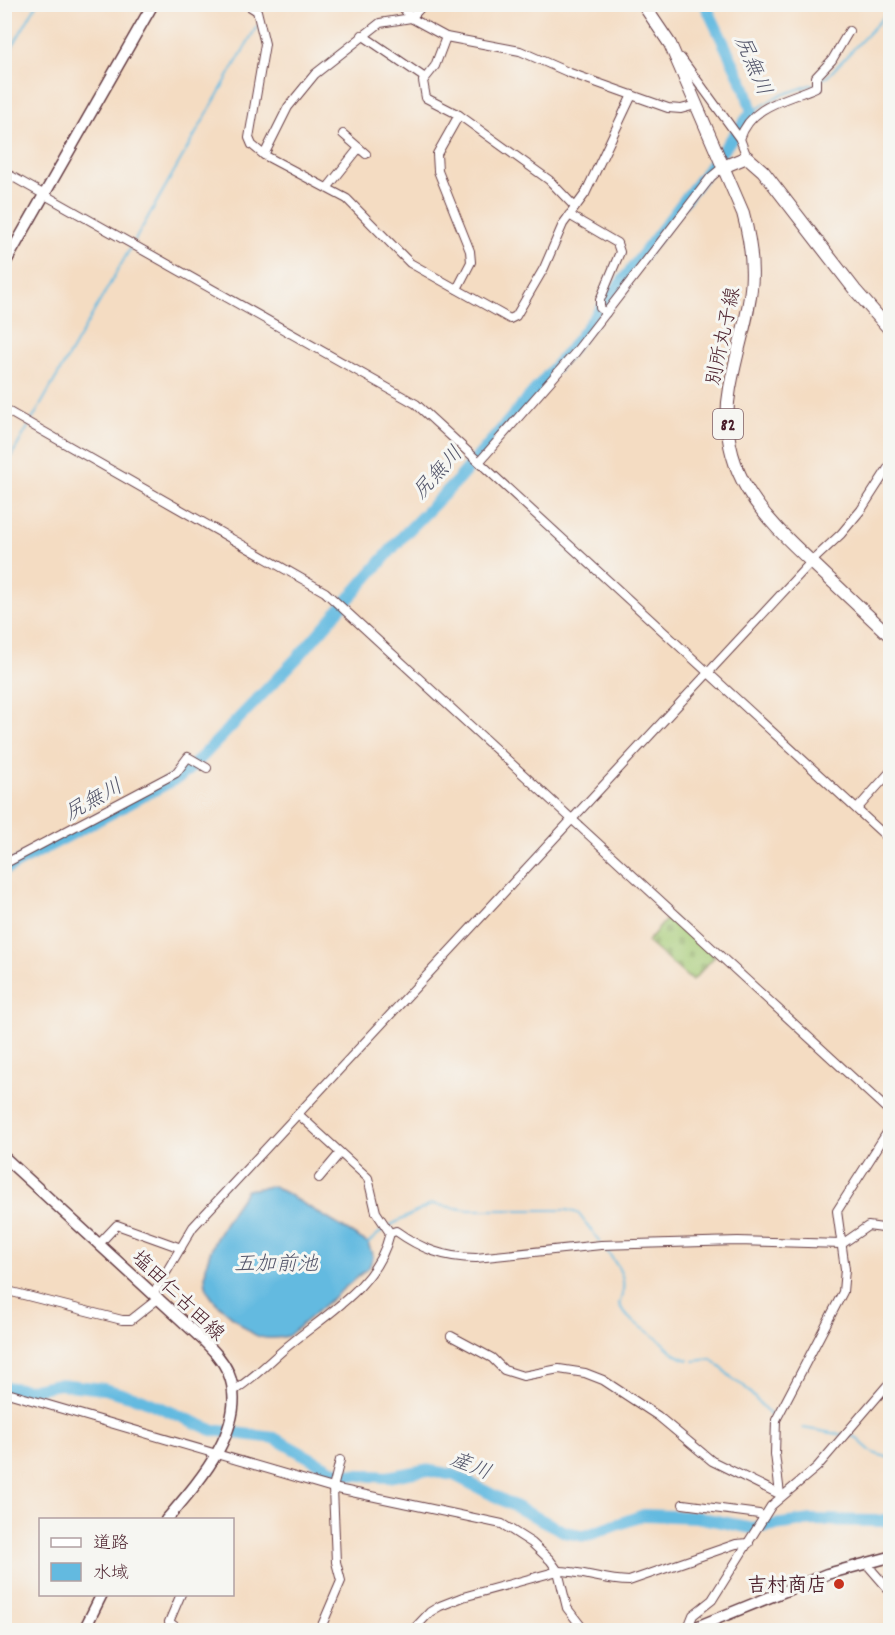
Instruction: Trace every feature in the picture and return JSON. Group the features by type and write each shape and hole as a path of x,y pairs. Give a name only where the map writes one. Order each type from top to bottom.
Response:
{"main road":[{"name":"別所丸子線","path":"643,4 691,80 696,105 743,213 753,266 749,314 730,388 728,429 731,448 744,485 761,513 891,636"},
{"path":"720,159 747,157 763,171 860,297 891,330"}],"street":[{"path":"4,266 153,4"},
{"path":"246,4 257,11 265,44 249,138 252,146 264,155 347,199 403,258 510,319 516,316 544,268 574,206 585,194 632,95"},
{"path":"400,4 411,18 446,37 520,51 668,108 681,109 696,105"},
{"path":"264,155 288,107 315,74 380,22 411,18 424,4"},
{"path":"737,135 766,108 816,87 816,76 841,49 849,31"},
{"path":"362,35 425,78"},
{"path":"446,37 435,66 425,78 426,98 459,115 549,180 574,206"},
{"path":"681,58 691,80 737,135 747,157"},
{"path":"457,289 471,262 470,251 438,171 436,158 459,115"},
{"path":"328,187 362,151 343,134"},
{"path":"480,461 576,353 604,311 711,177 720,159"},
{"path":"4,172 416,404 891,840"},
{"path":"569,215 617,243 620,252 600,300 604,311"},
{"path":"4,409 310,582 348,612 891,1112"},
{"path":"4,1290 122,1320 131,1320 156,1295 193,1227 811,561 841,534 861,510 891,465"},
{"path":"4,864 176,773 188,757 204,766"},
{"path":"857,810 891,772"},
{"path":"298,1114 368,1178 376,1212 390,1233"},
{"path":"781,1495 775,1454 776,1420 843,1292 845,1269 837,1211 891,1128"},
{"path":"319,1178 340,1154"},
{"name":"塩田仁古田線","path":"4,1157 156,1295 222,1362 228,1373 232,1392 229,1419 222,1442 207,1472 168,1518"},
{"path":"99,1244 117,1225 181,1248"},
{"path":"390,1233 396,1231 432,1252 458,1258 601,1245 738,1241 842,1244 868,1226 891,1229"},
{"path":"232,1392 254,1379 282,1351 361,1286 380,1262 390,1233"},
{"path":"451,1336 492,1358 504,1370 523,1376 559,1369 585,1373 603,1380 658,1416 711,1461 781,1495"},
{"path":"688,1630 693,1615 712,1600 781,1495 817,1467 891,1382"},
{"path":"4,1392 333,1488 502,1524 532,1543 550,1560 558,1571 567,1608 584,1630"},
{"path":"320,1630 341,1581 336,1562 333,1488 334,1475 340,1460"},
{"path":"682,1504 759,1514 764,1518"},
{"path":"413,1630 430,1612 440,1606 463,1597 558,1571 570,1571 615,1581 629,1581 750,1541"},
{"path":"688,1630 827,1574 891,1557"},
{"path":"868,1562 870,1568 891,1591"},
{"path":"84,1630 101,1596"},
{"path":"179,1596 169,1622 180,1630"}],"green space":[{"path":"670,915 715,956 692,981 647,942"}],"water":[{"name":"五加前池","path":"274,1186 368,1243 373,1257 369,1267 288,1336 265,1338 259,1337 242,1326 217,1304 206,1286 205,1272 214,1242 247,1190"}],"waterway":[{"path":"4,61 37,4"},
{"name":"尻無川","path":"4,870 181,776 193,766 298,657 404,535 458,480 572,347 752,112 745,88 705,4"},
{"path":"818,81 828,76 890,10"},
{"path":"135,240 257,26"},
{"path":"752,112 776,97 813,84"},
{"path":"32,420 131,247"},
{"path":"4,469 28,427"},
{"path":"389,1226 432,1204 468,1210 566,1210 578,1213 600,1242"},
{"path":"368,1243 384,1229"},
{"path":"604,1247 623,1280 619,1304 622,1310 630,1319 659,1339 674,1353 689,1360"},
{"path":"694,1361 712,1359 735,1381 744,1386 772,1417"},
{"name":"産川","path":"4,1387 29,1390 59,1384 104,1389 141,1399 212,1430 274,1438 330,1469 346,1474 387,1477 425,1470 454,1475 565,1532 585,1536 644,1515 697,1517 752,1528 811,1520 879,1521 890,1519"},
{"path":"803,1428 855,1437 873,1453 890,1458"}],"place":[{"name":"吉村商店","path":"839,1584"}]}
